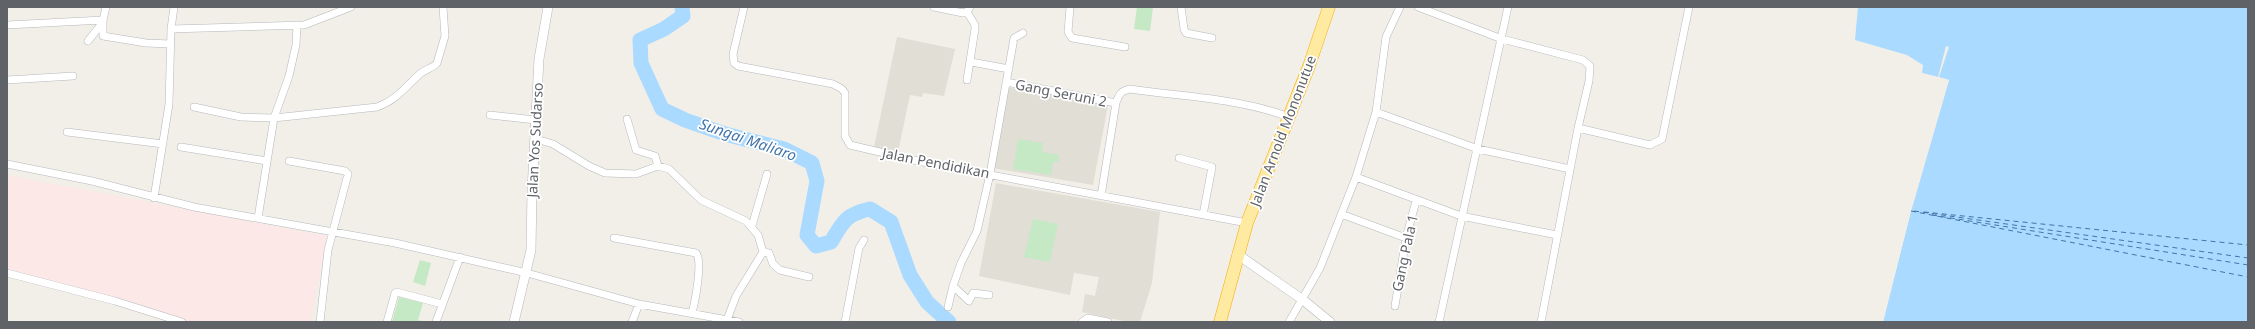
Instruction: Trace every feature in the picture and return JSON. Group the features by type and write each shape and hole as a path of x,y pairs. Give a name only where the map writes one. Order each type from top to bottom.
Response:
{"highway":[{"name":"Jalan Arnold Mononutue","path":"1220,322 1237,254 1247,223 1289,117 1329,7"}],"street":[{"path":"106,7 103,21 104,37 170,44"},
{"path":"154,198 170,99 170,44 174,7"},
{"path":"171,29 304,25 351,7"},
{"path":"194,107 241,117 274,118 377,107 391,102 421,73 438,63 444,36 443,7"},
{"name":"Jalan Yos Sudarso","path":"514,322 527,273 531,250 532,191 536,139 539,59 548,7"},
{"name":"Jalan Pendidikan","path":"744,7 733,54 734,63 738,66 832,84 842,89 845,94 845,136 850,145 865,150 1247,223"},
{"path":"934,7 969,9 975,24 971,62 967,80"},
{"path":"1070,7 1068,32 1072,38 1125,47"},
{"path":"1181,7 1184,29 1186,33 1212,38"},
{"path":"1289,322 1320,268 1356,177 1376,112 1386,37 1400,7"},
{"path":"1418,7 1502,39 1588,63 1591,71 1578,128 1541,322"},
{"path":"1439,322 1508,7"},
{"path":"1578,128 1650,145 1662,139 1689,7"},
{"path":"7,25 103,21"},
{"path":"88,41 103,21"},
{"path":"258,218 274,118 289,76 296,45 297,25"},
{"path":"948,307 952,286 965,254 977,231 990,174 1014,38 1023,33"},
{"path":"971,62 1008,69"},
{"path":"7,80 73,76"},
{"name":"Gang Seruni 2","path":"1006,82 1116,103"},
{"path":"1101,196 1116,103 1121,92 1130,89 1244,103 1289,117"},
{"path":"1376,112 1478,148 1570,169"},
{"path":"490,115 536,120"},
{"path":"627,119 636,150 655,156 658,166"},
{"path":"67,132 162,144"},
{"path":"536,139 553,144 589,166 605,173 636,174 658,166 676,174 691,192 701,200 746,221 752,226 758,234 763,252 736,296 727,320"},
{"path":"181,147 267,161"},
{"path":"1179,158 1212,167 1203,215"},
{"path":"289,161 347,172 332,231 325,269 320,322"},
{"path":"7,164 92,182 154,198 332,231 460,257 527,273 639,304 739,322"},
{"path":"752,226 767,174"},
{"path":"1356,177 1416,201 1461,216 1557,236"},
{"name":"Gang Pala 1","path":"1395,306 1406,238 1416,201"},
{"path":"1342,214 1406,238"},
{"path":"614,238 696,253 698,259 698,273 692,313"},
{"path":"846,322 859,248 864,240"},
{"path":"763,252 768,253 773,264 780,270 809,277"},
{"path":"1237,254 1303,300 1330,322"},
{"path":"436,322 460,257"},
{"path":"7,273 115,301 182,322"},
{"path":"952,286 968,301 973,293 989,295"},
{"path":"387,322 395,293 397,292 442,304"},
{"path":"632,322 639,304"},
{"path":"1082,322 1088,318 1108,322"}],"shaded area":[{"path":"897,37 955,49 944,96 923,93 922,97 910,95 898,152 874,147"},
{"path":"1007,87 1108,105 1093,185 992,168"},
{"path":"7,175 327,236 311,322 188,322 7,269"},
{"path":"996,183 1160,212 1152,283 1140,322 1128,322 1082,312 1085,294 1095,296 1099,277 1074,273 1070,295 979,276"}],"green space":[{"path":"1137,7 1153,7 1150,31 1134,29"},
{"path":"1018,139 1043,143 1042,152 1059,155 1058,162 1053,162 1051,175 1013,169"},
{"path":"1033,219 1058,224 1050,262 1024,257"},
{"path":"420,260 431,263 425,286 413,282"},
{"path":"399,297 423,303 418,320 426,322 392,322"}],"water":[{"path":"1858,7 2248,7 2248,322 1883,322 1911,211 1949,80 1922,73 1923,65 1907,55 1855,40"}],"pier":[{"path":"1946,46 1949,47 1939,77 1949,80 1911,211 1883,322 1881,322 1909,211 1947,81 1921,75 1922,73 1938,77"}],"waterway":[{"name":"Sungai Maliaro","path":"682,7 683,16 664,29 640,40 641,63 662,109 685,120 725,134 784,149 812,163 817,181 807,235 816,246 831,242 842,224 850,216 870,209 891,222 910,275 927,302 949,322"}],"ferry route":[{"path":"1911,211 2248,277"},
{"path":"1914,211 2248,258"},
{"path":"1924,212 2248,245"},
{"path":"1932,215 2248,265"}]}
